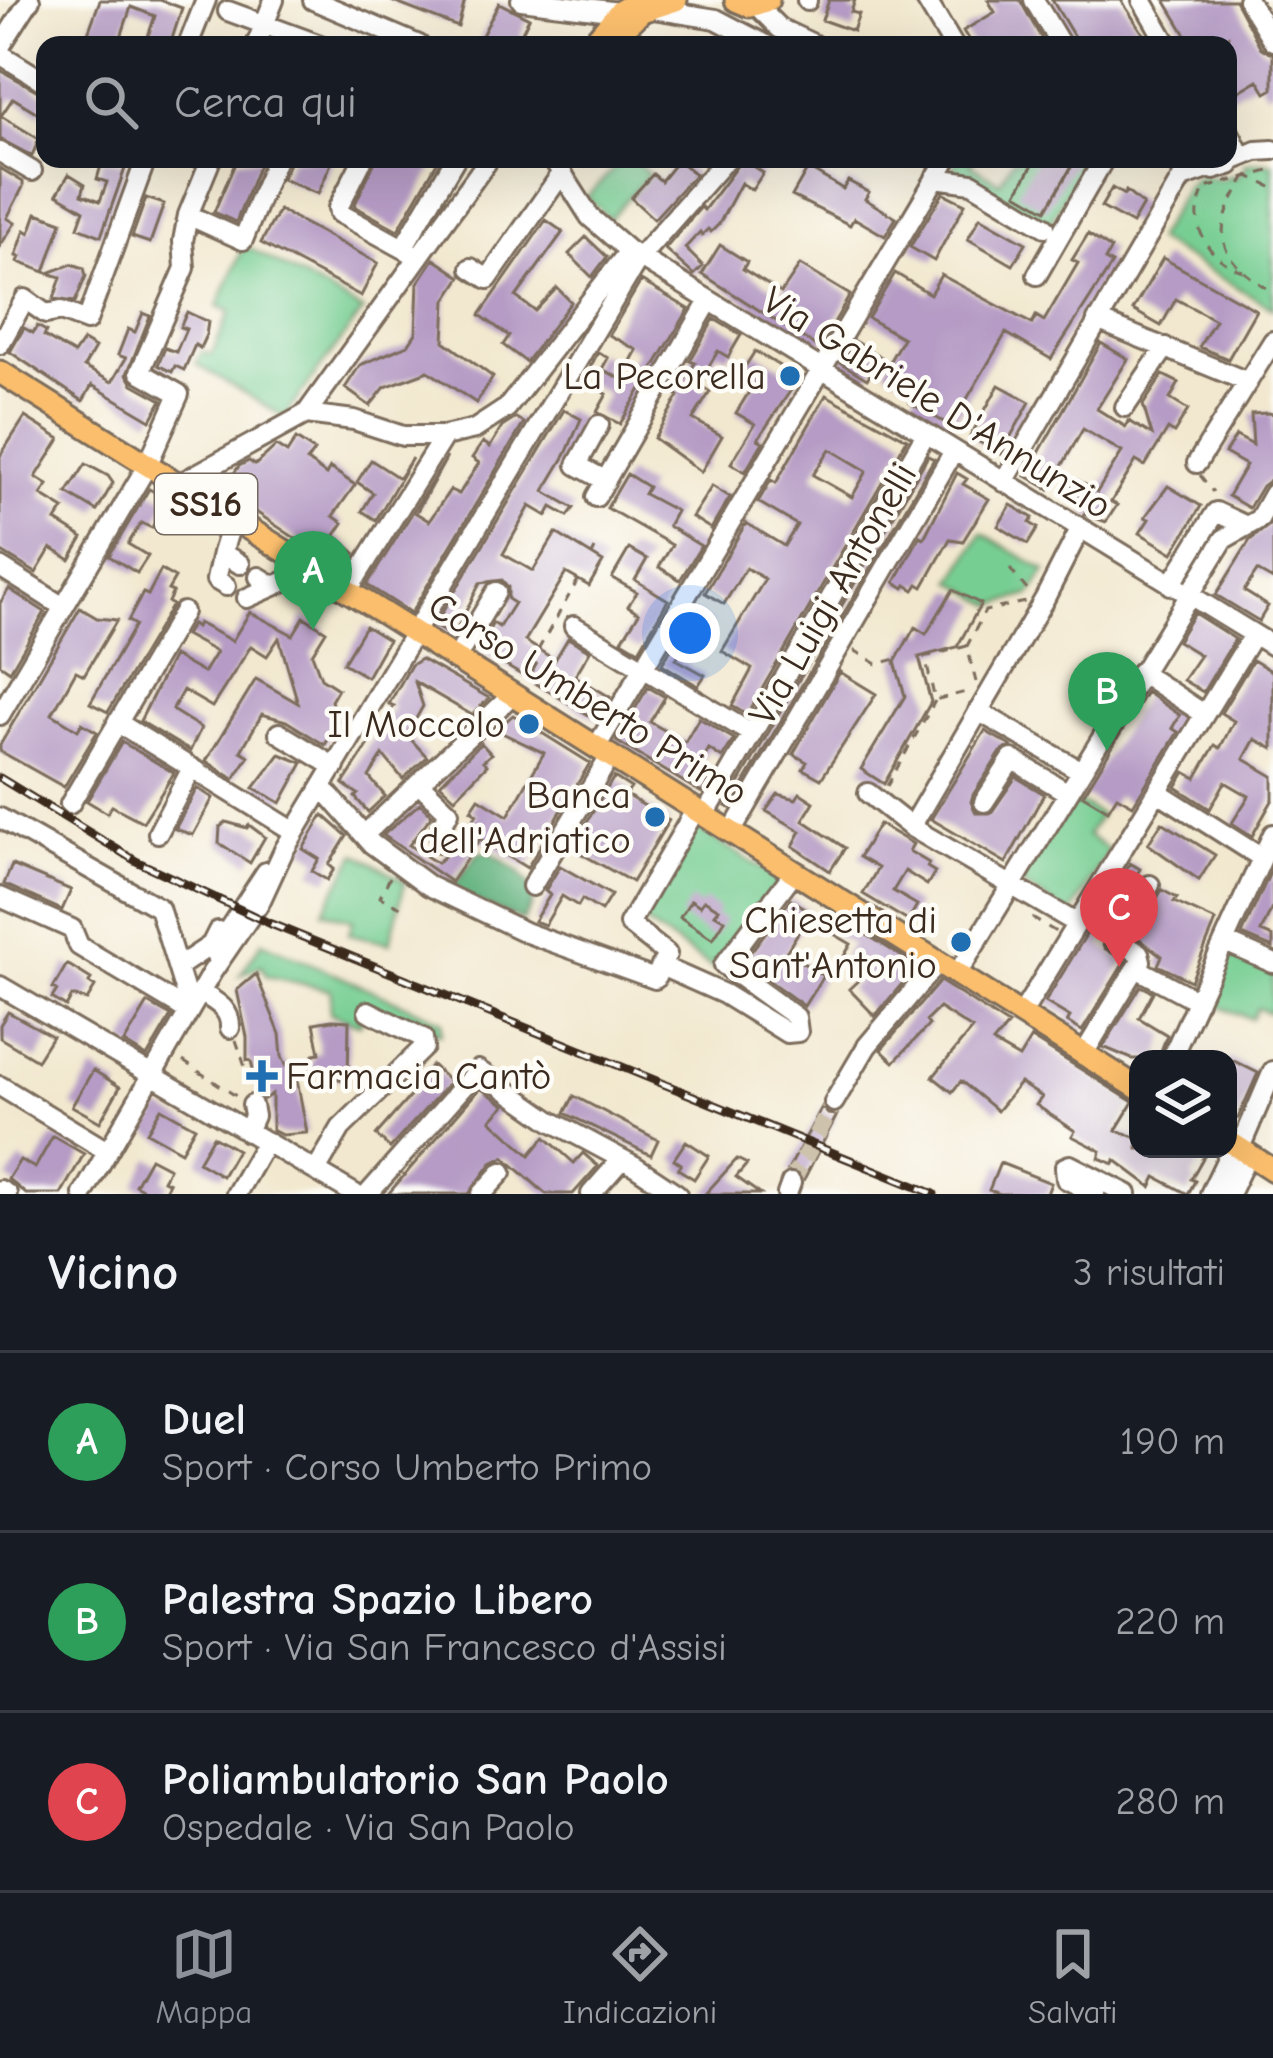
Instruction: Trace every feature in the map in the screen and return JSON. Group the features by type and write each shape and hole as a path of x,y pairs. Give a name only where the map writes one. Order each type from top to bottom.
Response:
{"main road":[{"path":"605,32 644,4 676,0"},
{"path":"605,32 644,4"},
{"name":"Corso Umberto Primo","path":"0,372 1129,1082"}],"street":[{"path":"30,0 0,50 36,76"},
{"path":"192,36 206,0"},
{"path":"260,36 274,0"},
{"path":"313,0 398,36"},
{"path":"520,0 586,10 605,32"},
{"path":"926,0 948,36"},
{"path":"1034,0 1056,36"},
{"path":"1142,0 1163,36"},
{"path":"1248,0 1273,41"},
{"path":"759,1 766,17 798,36"},
{"path":"644,4 716,19 749,36"},
{"path":"228,11 295,36"},
{"path":"1237,135 1273,149"},
{"path":"1237,146 1241,169"},
{"path":"1241,169 1256,151 1273,149"},
{"path":"0,152 32,172"},
{"path":"0,344 25,299 46,314 61,311 87,321 143,168"},
{"path":"0,715 147,466 179,394 140,372 185,268 188,215 207,168"},
{"path":"188,215 243,240 272,168"},
{"path":"358,168 339,213 411,252"},
{"path":"411,252 450,168"},
{"path":"177,485 306,414 411,252 478,168"},
{"path":"480,273 559,168"},
{"name":"Via Gabriele D'Annunzio","path":"564,168 578,202 599,227 634,254 1004,482 1076,538 1171,585 1273,646"},
{"path":"306,414 354,420 403,436 444,436 476,429 508,408 634,254 717,168"},
{"path":"532,886 642,666 941,168"},
{"path":"1037,274 1099,168"},
{"path":"1004,482 1182,178 1241,169"},
{"path":"935,178 972,183 1045,227"},
{"path":"82,1194 212,972 227,930 284,850 335,766 634,254"},
{"path":"598,424 577,465 601,489 709,302"},
{"path":"1097,320 1248,382"},
{"path":"1199,471 1273,341"},
{"path":"1125,407 1165,348"},
{"path":"658,972 667,954 629,924 752,734 925,435"},
{"path":"346,592 444,436"},
{"name":"Via Luigi Antonelli","path":"733,831 954,452"},
{"path":"834,1102 867,1046 948,968 1013,884 1224,539 1252,523 1273,494"},
{"path":"1171,585 1216,512 1252,523"},
{"path":"226,586 216,580 232,521"},
{"path":"903,822 978,711 1038,596 1076,538"},
{"path":"221,553 240,564"},
{"path":"247,598 267,582 297,576 304,566"},
{"path":"0,567 62,606"},
{"path":"455,659 496,592"},
{"path":"70,804 183,612"},
{"path":"574,626 752,734"},
{"path":"1022,1015 1253,635"},
{"path":"1140,672 1204,713"},
{"path":"1101,685 1124,700"},
{"path":"364,835 512,695"},
{"path":"978,711 1081,771"},
{"path":"117,722 295,832"},
{"path":"279,733 335,766"},
{"path":"984,802 1012,759 1068,793"},
{"path":"158,833 193,768"},
{"path":"419,783 449,812 440,843"},
{"path":"322,787 397,864 467,908 621,970 658,972 724,994 787,1033 798,1032 796,1017 724,965 795,871"},
{"path":"1158,792 1269,845 1175,1050"},
{"path":"868,793 903,822 1076,923"},
{"path":"0,818 153,903 164,916 193,1004"},
{"path":"1083,1054 1141,961 1138,953 1115,940 1150,885"},
{"path":"0,896 72,929 79,946 142,983 228,1013 233,1033"},
{"path":"178,967 211,945 218,929"},
{"path":"1225,941 1273,963"},
{"path":"142,983 153,962"},
{"path":"1136,968 1198,1001"},
{"path":"0,986 355,1194"},
{"path":"316,1171 341,1128 424,1047 423,1039 368,1011"},
{"path":"368,1194 474,1071 481,1071 550,1121 677,1194"},
{"path":"1229,1194 1252,1155 1273,1071"},
{"path":"0,1086 107,1151"},
{"path":"244,1101 254,1116 247,1132"},
{"path":"236,1194 265,1143"},
{"path":"1210,1194 1252,1155"},
{"path":"591,1194 622,1160"},
{"path":"1095,1194 1066,1179 1065,1167 1070,1165 1126,1194"},
{"path":"482,1194 502,1172"}],"path":[{"path":"1241,169 1273,170"},
{"path":"1241,169 1273,188"},
{"path":"1241,169 1220,227 1223,241 1244,272"},
{"path":"1203,172 1198,229 1216,260 1273,292"},
{"path":"1199,471 1213,492"},
{"path":"935,700 978,689 967,646 986,611 1038,596 1010,569"},
{"path":"538,650 578,580"},
{"path":"843,642 877,664 896,659"},
{"path":"903,822 886,783 935,700 925,657 967,646"},
{"path":"397,864 380,897 401,907"},
{"path":"227,1100 244,1101 253,1092 233,1033"},
{"path":"183,1061 244,1101"}],"green space":[{"path":"1273,163 1273,308 1155,240 1186,187 1198,177 1235,178 1246,168 1244,164"},
{"path":"614,168 642,168 649,174 609,219 587,197"},
{"path":"955,168 976,168 1000,182 1008,168 1081,168 1049,224 954,172"},
{"path":"244,245 363,311 284,417 196,364 202,352 212,355 230,311 218,306"},
{"path":"982,533 1046,571 1031,595 993,605 953,581"},
{"path":"1071,798 1100,815 1087,835 1109,850 1071,915 1019,883"},
{"path":"695,827 782,881 714,969 640,920"},
{"path":"489,851 519,872 533,890 532,905 523,921 449,891 478,853"},
{"path":"357,853 405,882 390,943 349,934 353,920 323,911"},
{"path":"262,942 442,1021 441,1034 366,1005 360,1024 356,1023 330,1013 331,990 267,976 261,965 240,975"},
{"path":"1226,951 1273,971 1269,1013 1257,1008 1252,1019 1202,1000"}],"building":[{"path":"100,0 160,0 182,8 173,36 148,36 155,16 131,7 121,36 88,33"},
{"path":"391,0 465,0 458,27 391,1"},
{"path":"829,0 855,0 851,12 859,14 853,31 822,20"},
{"path":"988,0 1020,0 1040,36 966,36 963,31 995,12"},
{"path":"1052,0 1121,0 1145,36 1074,36"},
{"path":"1165,0 1235,0 1261,48 1273,54 1273,89 1266,93 1258,80 1237,93 1237,36 1187,36"},
{"path":"499,3 529,18 520,36 482,36"},
{"path":"0,70 36,90 36,112 13,98 1,116 36,137 36,146 32,156 0,139"},
{"path":"0,168 23,182 23,187 7,218 15,223 0,246"},
{"path":"100,168 125,168 101,236 78,227 84,210 57,194 69,174 85,184 82,194 100,201 107,182 97,179"},
{"path":"233,168 257,168 236,222 214,212"},
{"path":"287,168 329,168 318,194 282,179"},
{"path":"372,168 434,168 398,230 354,206"},
{"path":"672,168 688,168 695,174 654,219 631,198 653,174 661,181"},
{"path":"735,168 763,173 752,190 741,183 719,224 711,232 700,232 685,248 703,266 694,275 665,249 701,207 704,210"},
{"path":"808,168 843,189 848,181 869,192 865,199 896,218 885,236 854,218 850,225 792,196"},
{"path":"1031,168 1071,168 1046,210 1017,193"},
{"path":"1112,188 1124,195 1126,191 1143,205 1132,224 1101,207"},
{"path":"943,193 965,204 934,261 910,247"},
{"path":"146,198 164,204 150,243 132,237"},
{"path":"279,210 378,263 361,296 261,243"},
{"path":"37,213 62,222 45,272 18,262 16,256"},
{"path":"980,217 1026,243 1013,265 968,239"},
{"path":"546,220 563,232 516,297 535,311 557,288 571,302 526,362 503,345 509,336 480,315"},
{"path":"1088,234 1111,249 1105,260 1112,264 1051,359 1006,333 951,426 910,403 918,389 885,369 903,338 868,318 895,273 930,294 941,275 1032,324 1036,316 1044,321 1078,263 1072,260"},
{"path":"586,237 607,257 592,277 569,254"},
{"path":"720,245 747,262 743,269 781,293 800,265 850,295 819,348 702,274"},
{"path":"1163,258 1256,310 1228,359 1199,347 1215,320 1176,299 1161,326 1133,310"},
{"path":"434,259 461,277 446,300 444,341 493,377 476,403 428,371 385,387 370,406 345,388 360,365 408,345 416,333 418,283"},
{"path":"72,264 84,268 86,276 75,302 54,299 61,277 48,273"},
{"path":"641,281 689,309 620,424 597,412 607,394 584,380 598,352 608,358 602,369 621,379 637,350 609,335"},
{"path":"187,312 208,322 206,335 200,348 195,345 184,370 175,366 172,372 158,365 165,348 176,352"},
{"path":"143,313 150,316 127,374 133,384 162,400 151,420 92,385 83,401 10,352 24,328 33,333 37,326 46,331 44,336 74,354 83,341 95,348 84,367 112,382 126,358 118,355 128,329 135,332"},
{"path":"714,319 741,335 728,357 718,351 698,384 710,392 693,419 722,436 701,472 654,438"},
{"path":"854,341 881,357 867,379 841,363"},
{"path":"1101,343 1128,359 1097,409 1126,427 1129,421 1152,435 1143,405 1163,375 1179,383 1170,399 1188,410 1174,433 1168,429 1145,466 1136,461 1111,502 1117,505 1106,522 1084,514 1088,509 1073,501 1077,495 1069,491 1076,479 1097,492 1122,452 1083,429 1049,489 1026,476"},
{"path":"755,351 799,378 758,439 763,442 745,472 731,463 755,424 736,413 757,379 743,370"},
{"path":"999,385 1030,402 1001,454 970,437"},
{"path":"826,395 907,439 747,715 732,706 752,669 722,651 765,579 746,568 724,604 705,593 746,523 784,546 797,525 758,502 771,480 776,483","holes":["830,449 867,471 852,497 813,475"]},
{"path":"564,410 581,419 544,491 574,508 568,516 552,507 547,516 530,506 503,554 533,571 556,533 603,562 589,586 566,573 525,641 555,660 568,638 590,651 575,676 610,697 597,720 528,679 537,663 523,676 478,649 493,623 499,627 514,603 502,580 480,583 453,637 434,626"},
{"path":"1251,414 1273,414 1273,478 1249,508 1228,496 1246,465 1225,453 1236,436 1253,445"},
{"path":"25,417 60,439 36,477 48,485 41,495 64,509 56,521 83,538 70,560 51,548 36,573 0,551 0,456"},
{"path":"516,418 524,423 411,613 367,585 447,457 416,513 429,521 450,490 459,494 479,463 472,458 483,442 490,447 502,427"},
{"path":"296,439 314,451 307,461 326,475 330,468 355,485 333,516 343,523 335,535 355,553 344,571 223,490 239,466 249,461 255,465 276,446 287,453"},
{"path":"928,456 934,459 730,808 726,806"},
{"path":"412,458 376,520 362,511 373,493 357,482 371,460 399,478"},
{"path":"86,464 113,483 97,511 67,493"},
{"path":"957,473 967,479 963,484 989,499 963,541 950,539 923,587 904,588 895,582"},
{"path":"627,474 648,487 644,494 676,511 668,526 701,546 680,580 659,567 672,545 607,508"},
{"path":"712,486 730,497 711,529 692,517"},
{"path":"1168,486 1201,506 1173,553 1140,533 1149,519 1145,517"},
{"path":"149,489 168,499 152,528 141,523 128,544 148,556 137,573 109,556"},
{"path":"1011,505 1033,518 1030,523 1038,528 1028,544 998,526"},
{"path":"1273,522 1273,580 1257,571 1244,591 1268,606 1259,621 1216,595 1250,540"},
{"path":"629,549 647,559 635,580 668,600 639,650 622,640 639,613 628,606 637,592 612,578"},
{"path":"161,570 175,578 168,590 173,592 168,602 172,605 108,712 90,703 135,625 128,621"},
{"path":"9,589 45,612 10,671 0,664 0,603"},
{"path":"953,590 981,604 957,647 919,657 931,702 884,784 861,769 905,696 895,662 915,627 926,634"},
{"path":"80,608 97,618 117,620 84,675 76,671 52,714 78,730 82,723 97,732 64,787 0,751 0,745"},
{"path":"250,612 293,635 304,617 326,631 312,654 321,678 338,689 331,701 338,721 325,745 286,721 262,714 241,751 249,756 234,779 206,761 256,679 298,703 279,638 267,656 251,646 212,707 183,690 172,710 201,728 190,751 140,721 173,656 203,673 216,652 185,635 192,624 232,641"},
{"path":"692,612 711,623 699,644 689,638 676,659 705,675 698,686 662,664"},
{"path":"1194,613 1235,639 1203,692 1183,680 1200,655 1177,641"},
{"path":"365,626 388,640 367,677 343,663"},
{"path":"421,659 489,698 472,715 415,682 423,706 407,735 427,757 403,779 383,755 369,777 385,796 368,812 355,797 358,794 343,784 394,706 389,704 411,665"},
{"path":"1253,660 1273,672 1273,749 1255,739 1244,759 1273,776 1273,799 1252,836 1232,823 1249,796 1225,782 1210,809 1176,787 1185,772 1196,778 1215,745 1220,748 1234,721 1221,713"},
{"path":"840,672 876,694 821,779 803,769 807,762 793,754"},
{"path":"648,687 665,697 650,722 685,742 699,718 734,739 722,758 709,749 697,769 711,777 702,793 616,741"},
{"path":"1146,692 1180,715 1172,728 1178,732 1133,805 1117,796 1108,810 1083,795"},
{"path":"513,715 590,763 527,868 480,839 451,882 383,835 420,803 432,815 409,845 437,863 452,849 456,834 461,838 477,814 471,810 479,798 508,816 544,753 496,730"},
{"path":"985,731 1011,746 1001,752 973,795 976,813 991,813 1016,777 1044,794 1006,863 931,819"},
{"path":"122,742 174,773 143,822 112,806 107,813 87,801"},
{"path":"481,743 491,754 483,761 487,765 455,798 440,784"},
{"path":"280,754 303,763 281,803 254,788"},
{"path":"614,777 631,788 626,795 669,820 632,882 571,848"},
{"path":"197,788 213,798 193,835 175,829"},
{"path":"800,793 814,802 803,820 845,848 830,871 793,846 801,831 766,811 778,794 796,799"},
{"path":"323,815 347,836 329,865 334,869 327,880 312,871 319,859 303,849"},
{"path":"226,822 249,825 265,837 250,863 219,843 220,827"},
{"path":"1162,822 1215,855 1199,880 1148,844"},
{"path":"879,824 913,844 909,851 935,872 927,885 905,871 893,891 917,905 908,921 863,894 878,868 859,857"},
{"path":"1130,863 1140,869 1100,935 1104,948 1125,961 1082,1031 1067,1022 1070,1017 1045,1002"},
{"path":"12,865 71,890 62,910 4,884"},
{"path":"560,866 611,895 601,911 582,899 578,906 562,896 545,925 534,921"},
{"path":"1272,868 1273,906 1261,932 1273,937 1273,948 1242,935"},
{"path":"1162,890 1177,898 1174,902 1216,921 1191,981 1158,965 1162,956 1134,935"},
{"path":"791,899 811,912 786,952 823,976 804,1006 743,962"},
{"path":"691,900 700,906 704,900 719,909 715,914 725,920 713,939 680,917"},
{"path":"840,918 917,966 875,1016 849,989 867,972 843,958 851,944 832,933"},
{"path":"67,964 91,979 95,987 87,1000 72,996 66,1007 52,998"},
{"path":"256,974 280,1034 282,1056 291,1076 296,1074 307,1133 282,1135 272,1130 272,1094 264,1099 259,1094 247,1060 237,990"},
{"path":"940,981 1008,1025 993,1043 1019,1058 1031,1038 1129,1099 1116,1130 1129,1135 1129,1158 1203,1158 1191,1179 1195,1181 1188,1194 1156,1177 1151,1187 1115,1160 1114,1164 1099,1158 1101,1151 1072,1136 1075,1131 1036,1105 1042,1097 1020,1083 997,1111 961,1081 952,1092 933,1077 972,1029 939,1008 894,1062 881,1050"},
{"path":"1141,986 1153,992 1139,1018 1167,1035 1161,1050 1129,1050 1129,1058 1103,1047"},
{"path":"148,1003 171,1016 147,1057 124,1043"},
{"path":"8,1012 52,1036 37,1060 0,1038 0,1025"},
{"path":"349,1021 348,1081 309,1072 314,1054 320,1053 314,1023"},
{"path":"1237,1062 1258,1073 1237,1118"},
{"path":"432,1065 450,1082 390,1148 376,1135"},
{"path":"93,1070 120,1087 100,1122 72,1106"},
{"path":"480,1088 505,1105 491,1120 530,1155 545,1137 574,1163 583,1153 598,1166 573,1194 546,1194 504,1157 492,1163 469,1194 388,1194"},
{"path":"574,1096 658,1140 651,1155 565,1113"},
{"path":"822,1107 837,1115 804,1179 788,1170"},
{"path":"161,1108 195,1127 181,1151 147,1132"},
{"path":"53,1136 84,1154 61,1194 26,1194 8,1179 20,1160 35,1168"},
{"path":"213,1136 237,1150 222,1176 198,1162"},
{"path":"686,1141 709,1156 694,1179 678,1169 681,1164 674,1159"},
{"path":"150,1158 169,1168 163,1194 151,1194 135,1185"},
{"path":"737,1159 747,1164 736,1177 760,1194 705,1194"},
{"path":"1000,1163 1051,1183 1047,1194 989,1190"}],"tunnel":[{"path":"791,1183 834,1102"}],"railway":[{"path":"0,778 136,861 271,924 934,1194"}],"place":[{"name":"La Pecorella","path":"790,376"},
{"name":"Duel","path":"313,630"},
{"name":"Il Moccolo","path":"529,724"},
{"name":"Palestra Spazio Libero","path":"1107,751"},
{"name":"Banca dell'Adriatico","path":"655,817"},
{"name":"Chiesetta di Sant'Antonio","path":"961,942"},
{"name":"Poliambulatorio San Paolo","path":"1119,967"},
{"name":"Farmacia Cantò","path":"262,1076"}]}
